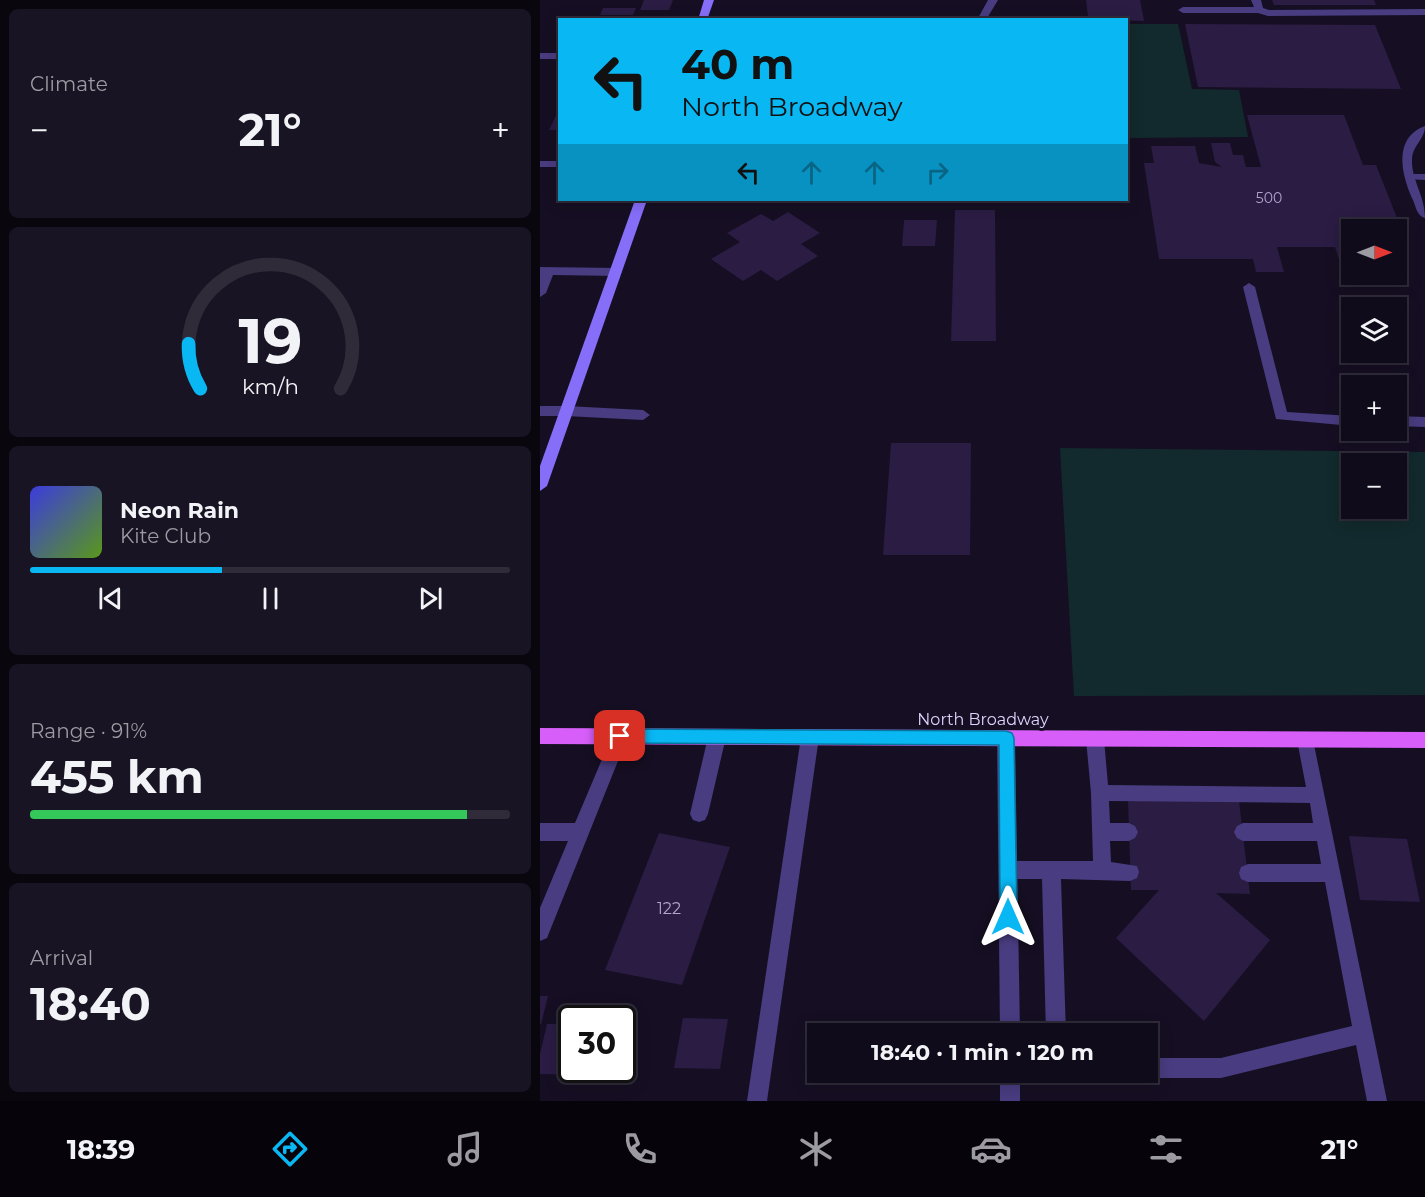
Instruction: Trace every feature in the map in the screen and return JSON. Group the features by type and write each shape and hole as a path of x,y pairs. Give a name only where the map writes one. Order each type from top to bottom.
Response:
{"main road":[{"name":"North Broadway","path":"540,736 1425,740"}],"street":[{"path":"703,18 709,0"},
{"path":"982,18 993,0"},
{"path":"1256,0 1259,10"},
{"path":"1183,10 1259,10 1268,13 1425,12"},
{"path":"540,56 558,56"},
{"path":"1425,129 1412,138 1406,155 1410,177 1425,215"},
{"path":"540,164 558,164"},
{"path":"1410,177 1425,177"},
{"path":"540,486 641,201"},
{"path":"540,293 544,271 616,272"},
{"path":"1249,287 1281,416 1341,420"},
{"path":"540,411 643,414"},
{"path":"1407,421 1425,422"},
{"path":"540,931 620,736"},
{"path":"699,814 717,737"},
{"path":"757,1101 810,737"},
{"path":"1006,738 1010,1023"},
{"path":"1095,739 1100,794 1102,870"},
{"path":"1306,740 1377,1101"},
{"path":"1100,794 1316,795"},
{"path":"540,832 582,832"},
{"path":"1101,832 1129,832"},
{"path":"1243,832 1324,832"},
{"path":"1008,870 1130,872"},
{"path":"1051,870 1056,1023"},
{"path":"1248,873 1332,873"},
{"path":"1158,1068 1221,1068 1364,1033"},
{"path":"1010,1083 1010,1101"}],"green space":[{"path":"1128,24 1178,24 1192,89 1239,90 1248,137 1128,138"},
{"path":"1060,448 1425,452 1425,695 1074,696"}],"building":[{"path":"644,0 673,0 669,10 640,10"},
{"path":"1086,0 1140,0 1144,21 1106,18 1106,16 1088,16"},
{"path":"1272,0 1374,0 1376,5 1274,5"},
{"path":"603,8 636,8 633,15 600,15"},
{"path":"1185,24 1375,25 1401,89 1198,87"},
{"path":"558,111 558,130 549,130"},
{"path":"1247,115 1344,115 1363,165 1376,165 1397,219 1341,219 1341,262 1335,247 1277,247 1284,272 1256,272 1253,259 1159,259 1144,163 1154,163 1151,146 1195,146 1199,163 1222,167 1215,162 1211,143 1230,143 1233,155 1243,155 1246,167 1261,167"},
{"path":"955,210 995,210 996,341 951,341"},
{"path":"788,212 820,233 801,244 818,256 777,281 761,270 743,281 711,259 740,242 727,233 761,214 773,221"},
{"path":"904,220 937,220 935,246 902,246"},
{"path":"891,443 971,443 970,555 883,555"},
{"path":"1128,800 1239,801 1250,894 1216,893 1270,940 1204,1021 1116,938 1159,890 1131,890"},
{"path":"659,833 730,847 682,985 605,970"},
{"path":"1349,836 1407,839 1420,902 1360,900"},
{"path":"540,996 548,996 541,1024 540,1024"},
{"path":"683,1018 728,1019 720,1069 674,1068"},
{"path":"547,1024 558,1024 558,1074 540,1074 540,1054"}],"route":[{"path":"620,736 1006,738 1008,917"}]}
